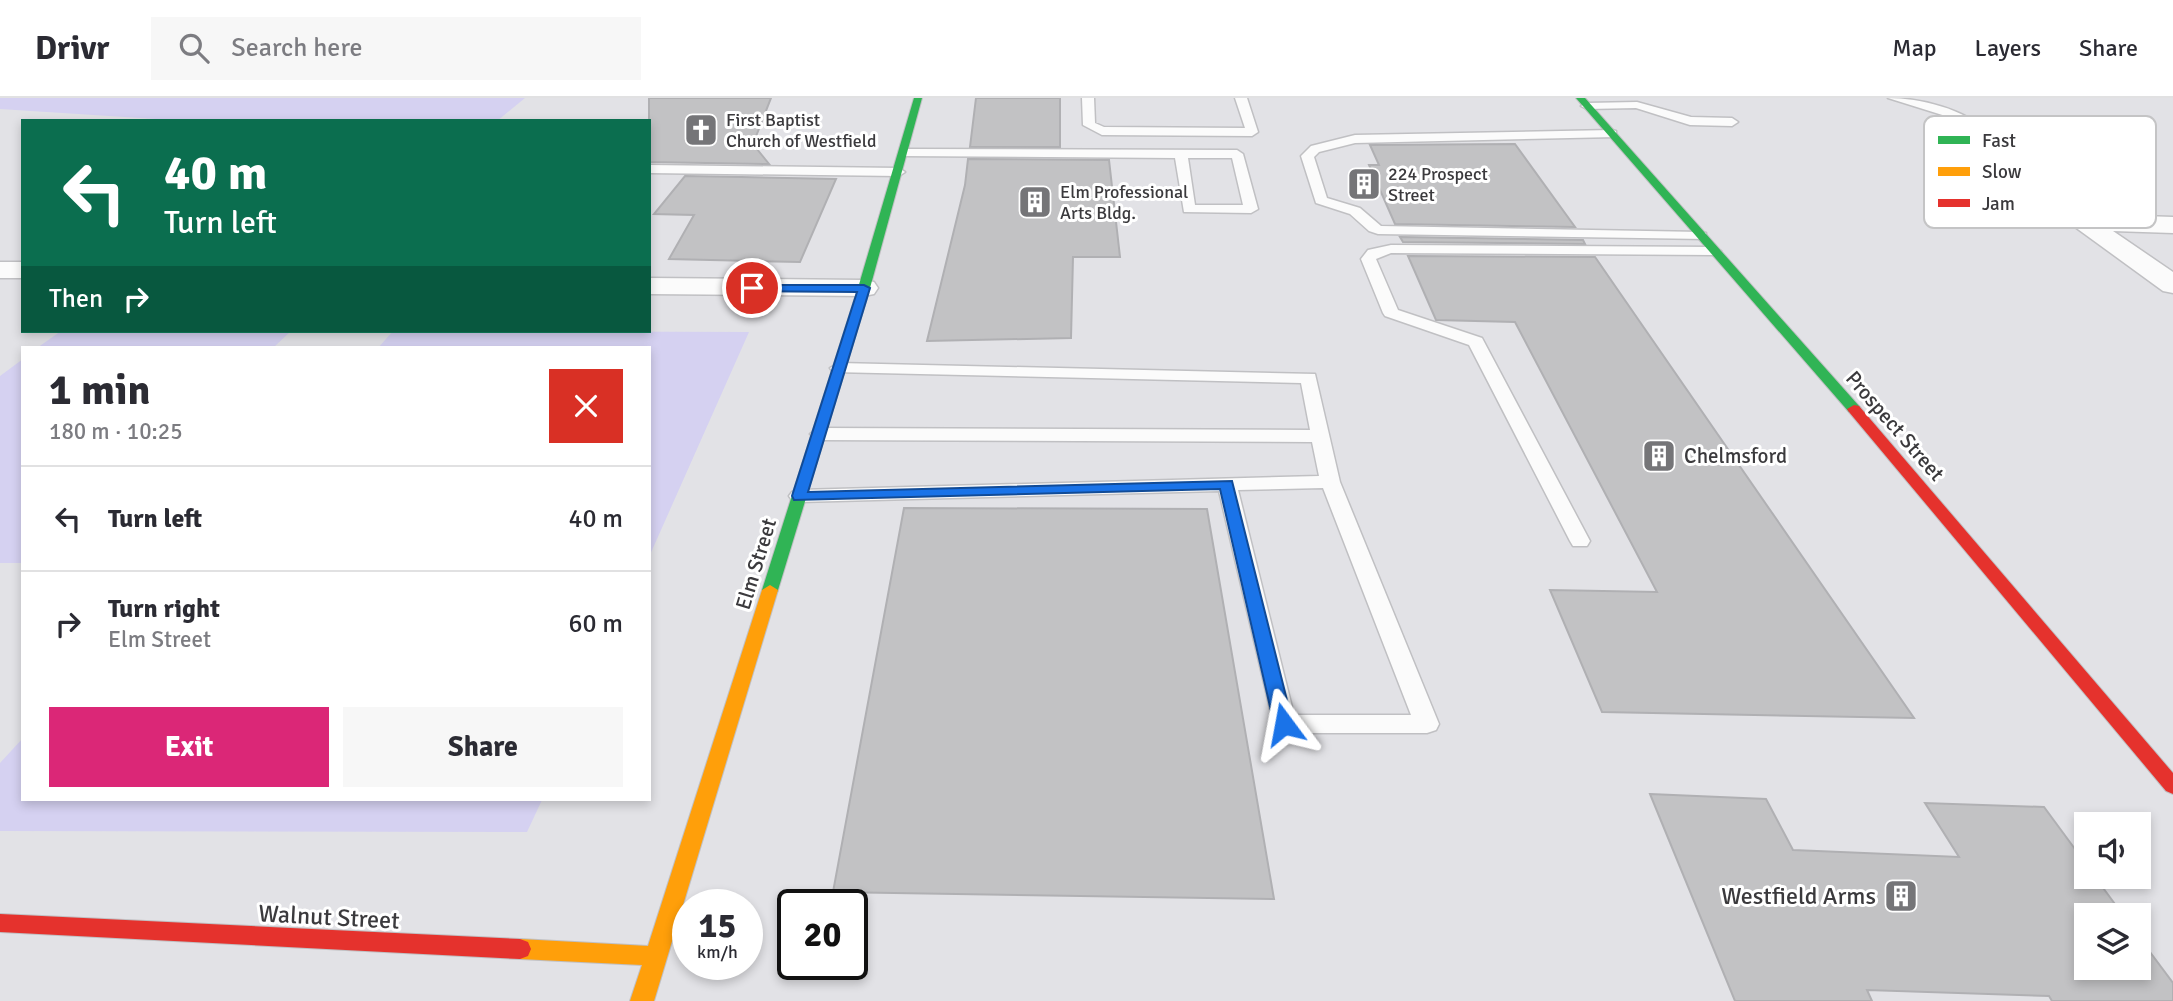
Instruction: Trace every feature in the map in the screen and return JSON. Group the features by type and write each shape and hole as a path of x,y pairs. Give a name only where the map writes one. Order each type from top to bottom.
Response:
{"street":[{"name":"Elm Street","path":"642,1001 864,288 918,98"},
{"name":"Prospect Street","path":"1583,102 1874,432 2173,786"},
{"path":"2092,228 2173,285"},
{"path":"0,270 21,270"},
{"path":"651,286 864,288"},
{"name":"Walnut Street","path":"0,923 656,956"}],"lane":[{"path":"1088,98 1089,125 1102,131 1252,132 1241,98"},
{"path":"1894,98 1956,116"},
{"path":"1583,102 1637,105 1690,121 1732,122"},
{"path":"905,149 1075,144 1108,141 1126,133"},
{"path":"1612,134 1355,138 1315,149 1307,156 1321,200 1327,204 1353,209 1367,224 1378,230 1701,236"},
{"path":"905,149 1181,153 1237,154 1251,209 1189,209 1181,153"},
{"path":"651,169 899,172"},
{"path":"1580,541 1476,342 1391,313 1368,259 1373,253 1391,249 1714,251"},
{"path":"839,368 1309,378 1330,482 1427,724 1284,724 1227,485"},
{"path":"819,433 1321,436"},
{"path":"799,496 1330,482"}],"shaded area":[{"path":"0,98 525,98 499,119 156,119 0,109"},
{"path":"749,332 651,552 651,346 380,346 391,333"},
{"path":"58,333 289,333 275,346 40,346"},
{"path":"21,360 21,563 0,563 0,376"},
{"path":"21,740 21,801 542,801 527,832 0,831 0,763"}],"building":[{"name":"First Baptist Church of Westfield","path":"649,98 771,98 753,144 769,164 651,162"},
{"path":"976,98 1060,98 1060,147 970,147"},
{"path":"1515,144 1575,227 1395,224 1369,165 1379,165 1370,145"},
{"path":"968,159 1109,160 1120,257 1073,257 1071,338 927,341 965,185"},
{"path":"685,176 836,179 800,262 669,259 694,215 654,214"},
{"path":"1400,237 1583,240 1585,244 1403,242"},
{"name":"Chelmsford","path":"1408,256 1595,257 1914,718 1602,712 1550,590 1657,592 1515,322 1436,320"},
{"path":"904,508 1207,509 1274,899 868,893 868,889 834,889"},
{"name":"Westfield Arms","path":"1650,794 1766,799 1793,850 1959,857 1925,803 2044,807 2074,848 2074,889 2104,889 2114,903 2074,903 2074,980 2151,980 2151,953 2173,983 2173,1001 2052,1001 2049,996 1867,990 1872,1001 1735,1001"}],"traffic: fast":[{"path":"770,590 864,288 918,98"},
{"path":"1580,98 1854,409"}],"traffic: slow":[{"path":"642,1001 770,590"},
{"path":"520,949 656,956"}],"traffic: jam":[{"path":"1854,409 2173,786"},
{"path":"0,923 520,949"}],"place":[{"name":"First Baptist Church of Westfield","path":"701,130"},
{"name":"224 Prospect Street","path":"1364,184"},
{"name":"Elm Professional Arts Bldg.","path":"1035,202"},
{"name":"Chelmsford","path":"1659,456"},
{"name":"Westfield Arms","path":"1901,896"}],"route":[{"path":"752,288 864,288 799,496 1227,485 1284,724"}]}
